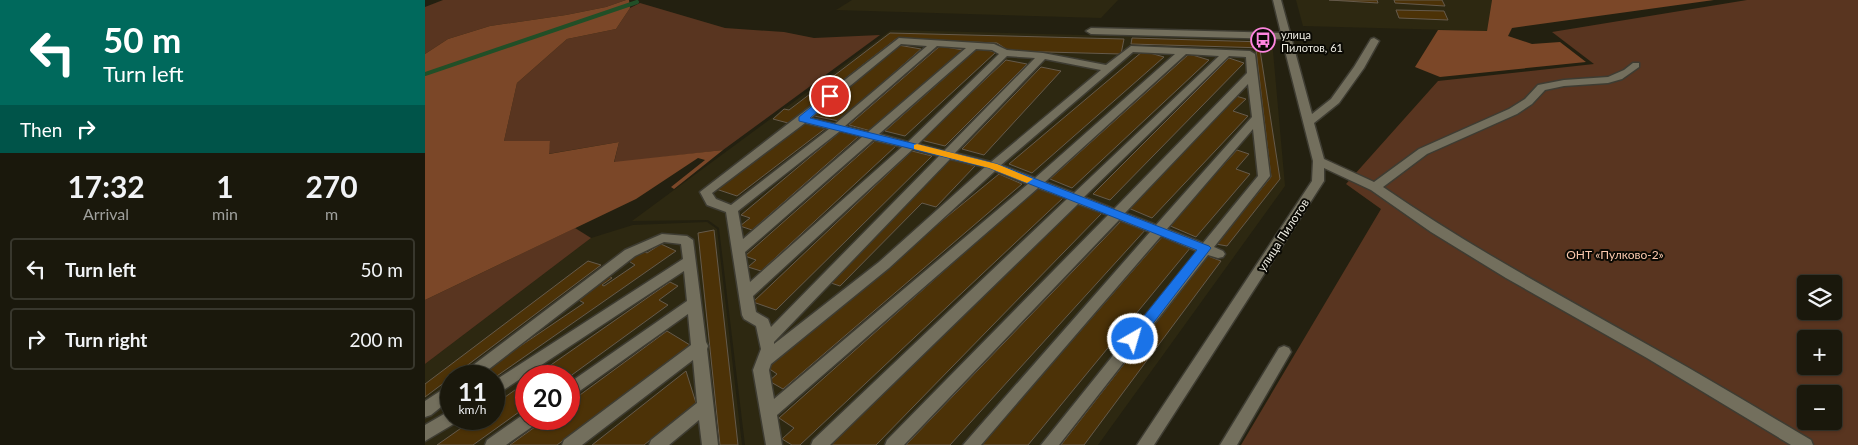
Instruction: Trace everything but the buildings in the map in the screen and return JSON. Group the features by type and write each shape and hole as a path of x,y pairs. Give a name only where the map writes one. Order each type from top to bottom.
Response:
{"street":[{"name":"улица Пилотов","path":"1145,445 1318,182 1319,161 1277,0"},
{"path":"1091,31 1286,36"},
{"path":"1049,445 1264,176 1250,54 1131,49 1126,46 1127,32"},
{"path":"732,210 711,202 706,192 803,119 899,41 933,45 994,47 1005,53 1043,56 1108,68"},
{"path":"1309,122 1335,101 1359,68 1374,41"},
{"path":"732,210 837,128 933,45"},
{"path":"739,250 873,136 975,45"},
{"path":"765,360 884,265 993,166 1131,49"},
{"path":"769,413 1037,183 1185,50"},
{"path":"745,295 911,145 1005,53"},
{"path":"819,445 1227,53"},
{"path":"767,340 949,155 1043,56"},
{"path":"1375,187 1412,157 1526,104 1536,90 1555,83 1616,78 1627,75 1636,65"},
{"path":"893,445 1252,74"},
{"path":"971,445 1257,118"},
{"path":"803,119 993,166 1218,254"},
{"path":"1319,161 1375,187 1435,228 1511,275 1652,354 1805,445"},
{"path":"732,210 749,315 763,323 767,340 768,349 761,370 773,445"},
{"path":"483,365 630,252 662,238 687,240 701,346 710,445"},
{"path":"505,382 690,260"},
{"path":"580,384 695,302"},
{"path":"570,445 701,346"},
{"path":"1228,445 1284,352"},
{"path":"425,410 440,398"},
{"path":"657,445 706,406"},
{"path":"425,434 440,424"},
{"path":"493,445 515,430"}],"shaded area":[{"path":"629,0 630,8 616,29 567,39 517,83 504,141 550,141 549,154 619,142 614,162 723,150 674,189 671,187 705,160 698,158 636,199 425,300 425,54 448,39 490,26 566,15 606,7"},
{"path":"852,0 1118,0 1101,18 836,10"},
{"path":"1296,0 1492,0 1487,31 1303,26"},
{"path":"1492,0 1714,0 1512,28 1508,36 1532,44 1560,42 1586,62 1440,77 1415,67 1438,30 1487,31"},
{"path":"891,30 1272,40 1285,186 1098,445 745,445 719,228 708,220 632,221"},
{"path":"707,222 717,229 742,445 425,445 425,364 591,238 633,225"}],"green space":[{"path":"443,0 626,0 606,7 566,15 490,26 448,39 425,54 425,7"},
{"name":"ОНТ «Пулково-2»","path":"1747,0 1858,0 1858,445 1241,445 1381,209 1346,184 1438,81 1594,64 1552,32"},
{"path":"640,3 725,28 784,32 814,38 880,35 723,150 614,163 619,142 548,154 550,141 504,141 517,83 567,39 616,29 630,8"},
{"path":"575,228 591,238 425,364 425,300"}],"waterway":[{"path":"425,74 637,2"}],"slow traffic":[{"path":"917,147 993,166 1027,179"}],"place":[{"name":"улица Пилотов, 61","path":"1263,40"}],"route":[{"path":"830,96 803,119 993,166 1205,248 1133,339"}]}
